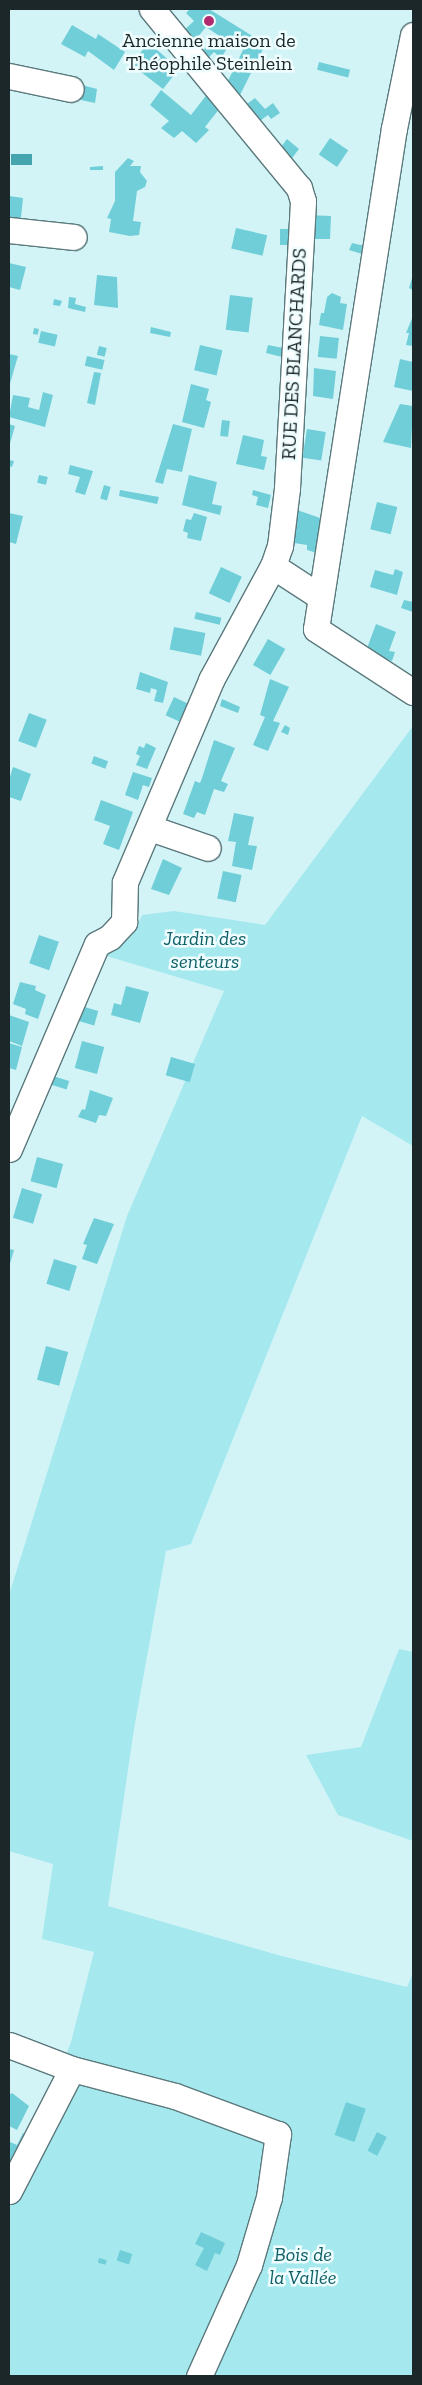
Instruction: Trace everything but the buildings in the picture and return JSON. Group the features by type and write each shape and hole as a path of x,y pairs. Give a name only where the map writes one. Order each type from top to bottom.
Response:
{"street":[{"name":"RUE DES BLANCHARDS","path":"9,1149 96,944 110,937 124,922 125,882 150,828 211,680 273,566 280,546 287,488 302,201 294,179 152,9"},
{"path":"413,35 394,128 319,596 316,629 413,692"},
{"path":"9,76 71,89"},
{"path":"9,230 74,237"},
{"path":"273,566 319,596"},
{"path":"150,828 208,848"},
{"path":"9,2045 72,2070 175,2096 278,2134 269,2197 249,2264 199,2376"},
{"path":"9,2191 72,2070"}],"green space":[{"path":"413,726 413,1146 362,1116 191,1544 166,1551 134,1729 108,1906 278,1955 407,1987 413,1973 413,2376 9,2376 9,2207 71,2042 94,1952 42,1939 53,1864 9,1851 9,1595 127,1216 224,991 93,952 124,922 137,926 142,915 174,911 265,925"},
{"path":"399,1649 413,1652 413,1841 338,1815 306,1755 361,1747"}],"shaded area":[{"path":"11,154 32,154 32,165 11,165"}],"place":[{"name":"Ancienne maison de Théophile Steinlein","path":"209,21"}],"park label":[{"name":"Jardin des senteurs","path":"205,950"},
{"name":"Bois de la Vallée","path":"303,2266"}]}
